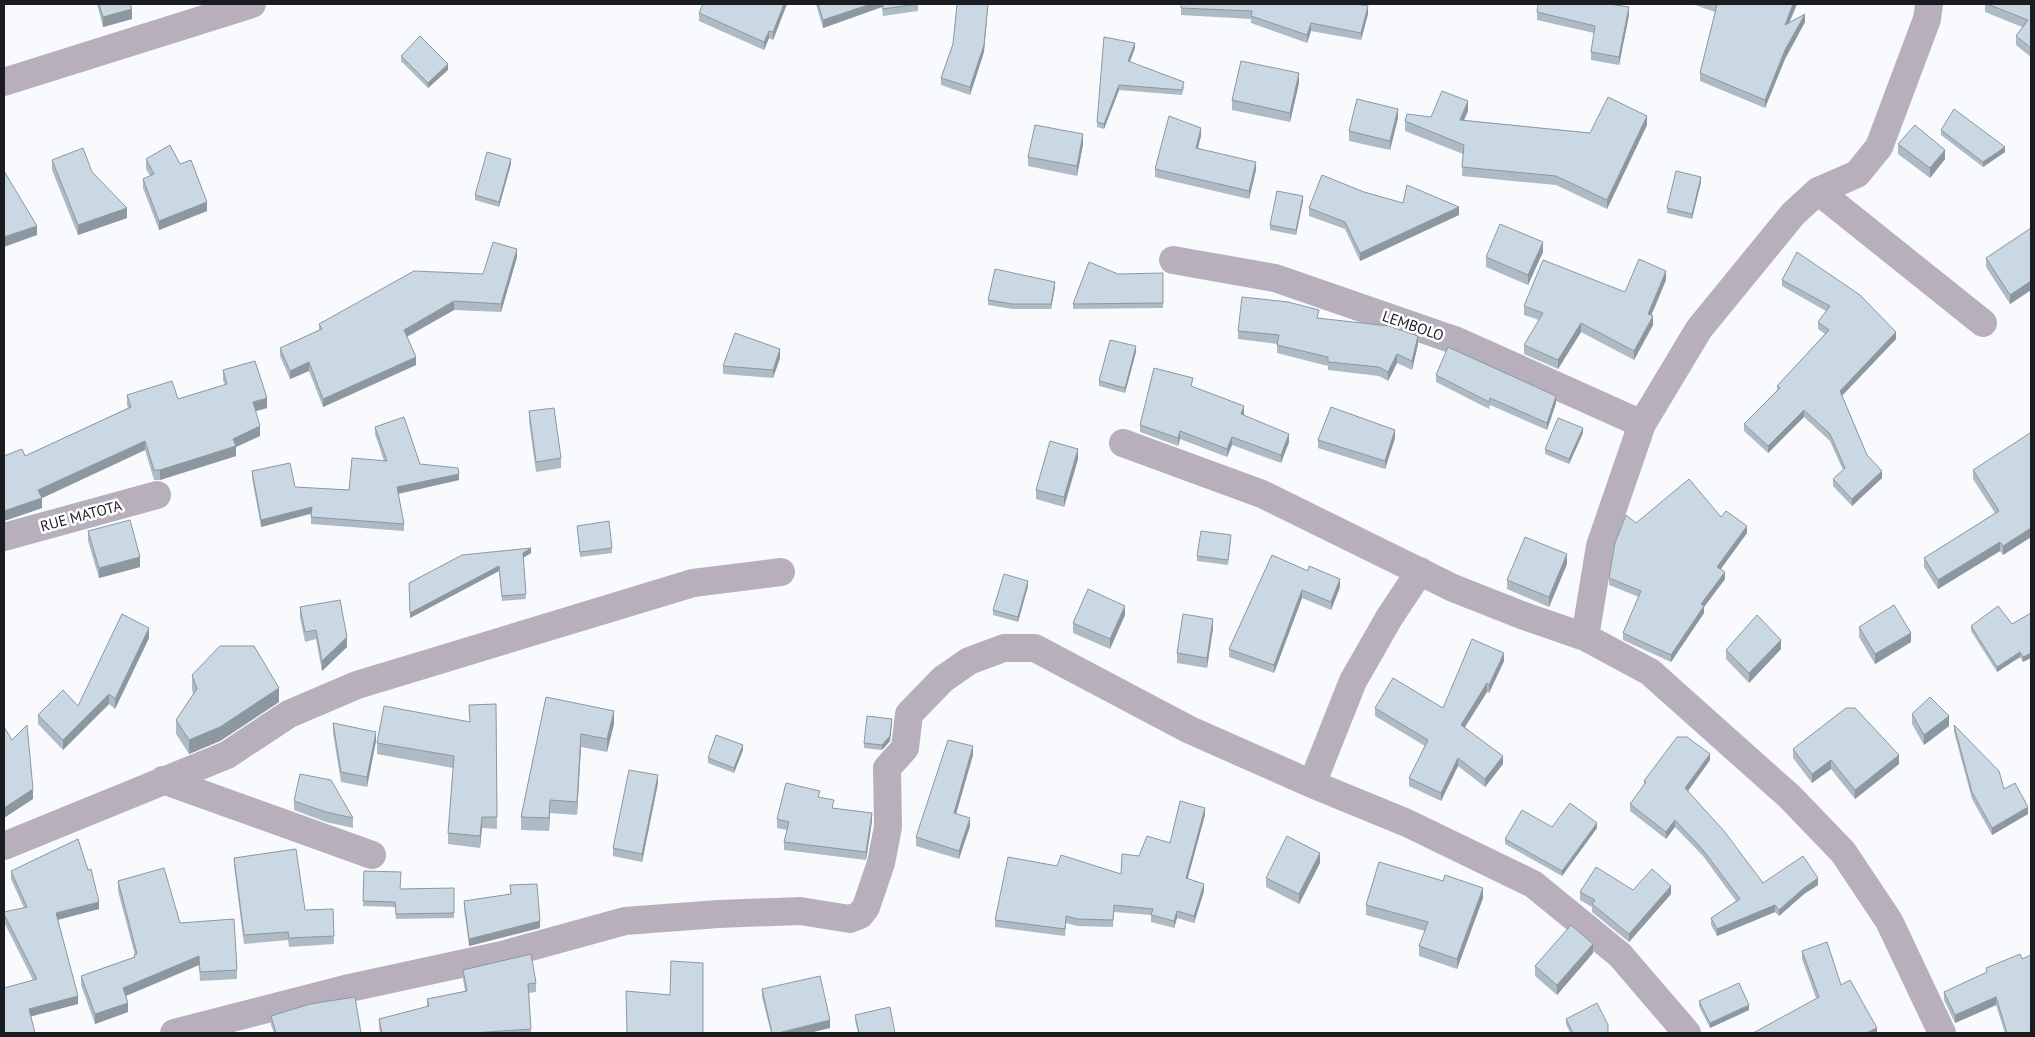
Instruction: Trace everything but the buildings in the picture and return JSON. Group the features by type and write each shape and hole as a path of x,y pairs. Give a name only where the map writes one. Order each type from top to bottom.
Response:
{"street":[{"path":"4,82 252,4"},
{"path":"1585,637 1600,546 1642,424 1699,329 1793,214 1818,191 1857,174 1879,146 1926,18 1929,4"},
{"path":"1818,191 1983,323"},
{"name":"LEMBOLO","path":"1173,260 1274,278 1457,341 1642,424"},
{"path":"1123,443 1262,494 1420,570 1453,588 1501,608 1585,637 1650,672 1790,797 1843,852 1889,921 1942,1033"},
{"name":"RUE MATOTA","path":"4,537 157,495"},
{"path":"1312,784 1352,681 1420,570"},
{"path":"4,846 227,755 290,714 357,685 693,583 781,572"},
{"path":"174,1033 345,989 502,955 625,922 757,912 800,911 850,919 860,915 866,907 881,863 888,827 887,768 905,748 909,714 943,679 969,661 1004,648 1035,648 1190,730 1312,784 1407,823 1534,884 1620,954 1687,1033"},
{"path":"163,780 372,855"}]}
